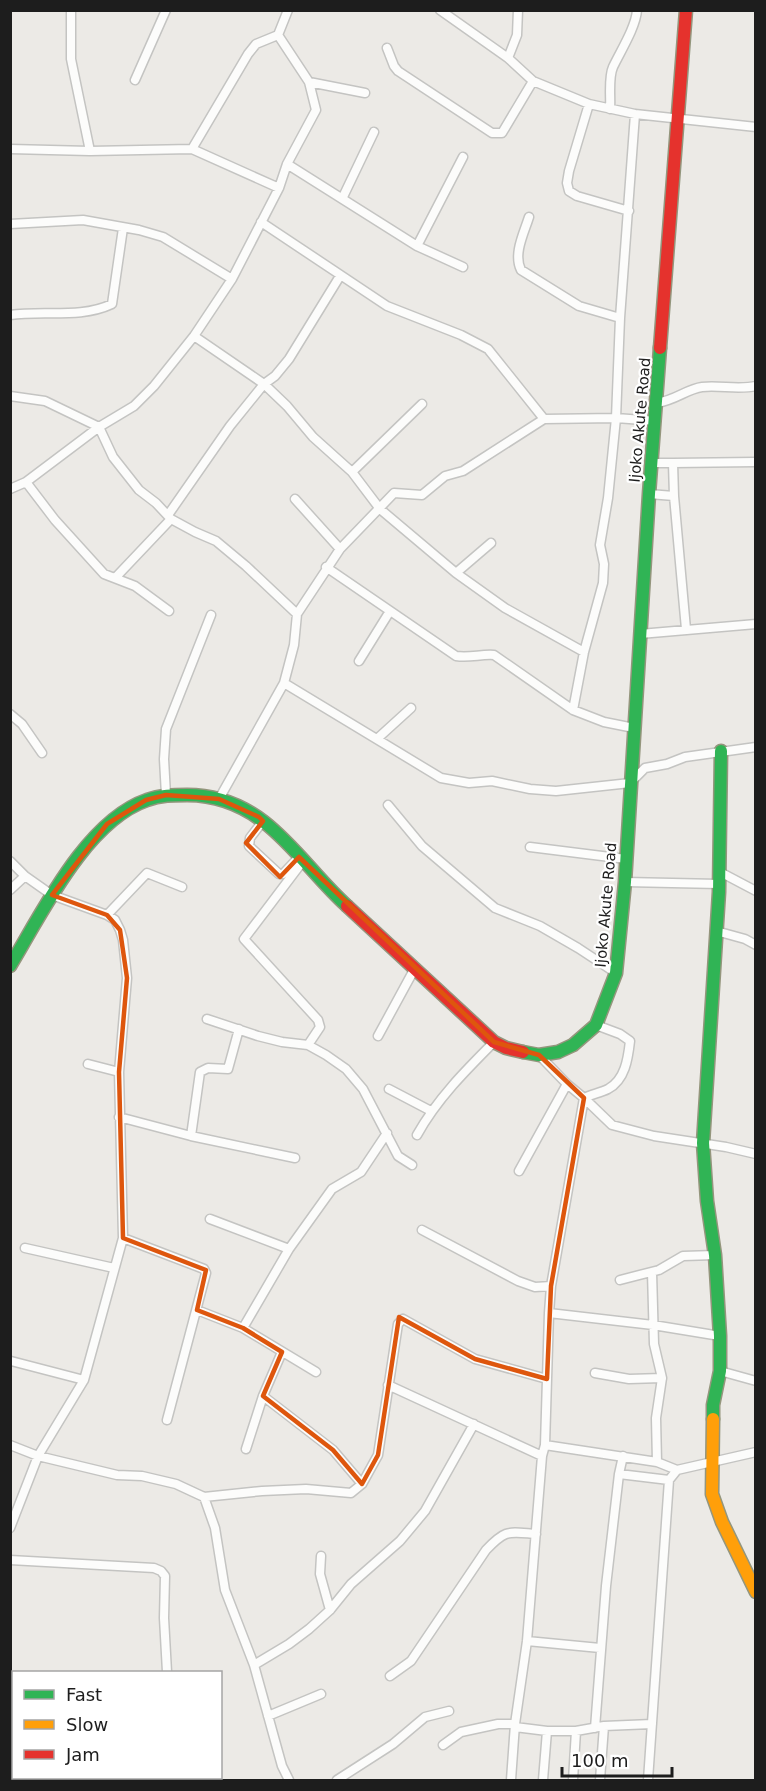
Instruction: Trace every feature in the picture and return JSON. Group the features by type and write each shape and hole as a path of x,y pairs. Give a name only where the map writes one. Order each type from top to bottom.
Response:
{"main road":[{"name":"Ijoko Akute Road","path":"10,966 71,866 107,824 136,805 166,795 202,795 241,807 264,821 343,903 494,1041 506,1048 539,1055 558,1052 573,1045 596,1025 616,973 625,882 649,494 686,10"},
{"path":"721,751 719,878 703,1143 707,1201 715,1255 720,1336 720,1371 713,1405 712,1494 722,1522 756,1592"}],"street":[{"path":"71,10 71,59 90,151"},
{"path":"135,80 166,10"},
{"path":"192,148 248,54 256,44 278,35 288,10"},
{"path":"440,10 508,58 533,81 589,104 635,114 756,127"},
{"path":"508,58 517,35 518,10"},
{"path":"610,109 612,69 622,52 637,10"},
{"path":"10,489 26,482 99,427 134,406 154,386 194,336 232,279 279,188 287,164 316,110 309,82 278,35"},
{"path":"387,48 398,71 492,133 502,133 533,81"},
{"path":"309,82 365,93"},
{"path":"589,104 569,171 567,183 569,191 577,196 629,211"},
{"path":"573,710 584,652 603,583 604,564 600,545 608,498 616,418 620,318 635,114"},
{"path":"342,199 374,132"},
{"path":"10,149 90,151 192,148 279,188"},
{"path":"417,246 463,157"},
{"path":"287,164 417,246 463,267"},
{"path":"529,217 518,256 517,263 521,270 579,306 620,318"},
{"path":"10,224 83,220 140,230 163,237 232,279"},
{"path":"261,222 387,306 461,335 488,350 544,419"},
{"path":"10,315 30,312 56,314 97,311 112,304 123,228"},
{"path":"116,577 169,517 230,426 264,384 275,376 289,359 340,276"},
{"path":"194,336 264,384 314,437 352,472 380,509 456,573 505,608 584,652"},
{"path":"657,403 671,401 693,389 704,387 756,387"},
{"path":"10,396 45,400 99,427 113,457 139,490 169,517 216,541 297,614"},
{"path":"352,472 422,404"},
{"path":"219,799 284,682 294,645 297,614 340,549 394,493 422,495 445,476 463,471 544,419 616,418 656,421"},
{"path":"652,463 756,462"},
{"path":"672,464 686,629"},
{"path":"26,482 55,520 104,574 135,586 169,611"},
{"path":"649,494 674,496"},
{"path":"295,499 340,549"},
{"path":"456,573 491,543"},
{"path":"326,567 456,656 494,655 573,710 604,722 634,728"},
{"path":"359,661 390,611"},
{"path":"166,795 164,759 166,729 211,615"},
{"path":"640,634 756,624"},
{"path":"284,682 441,778 450,781 469,783 492,781 530,789 556,791 630,783 645,768 667,764 685,757 756,747"},
{"path":"378,738 411,708"},
{"path":"10,714 22,724 42,753"},
{"path":"388,805 422,846 495,908 540,926 616,973"},
{"path":"264,821 250,838 249,846 279,874 283,874 301,859"},
{"path":"530,847 626,859"},
{"path":"301,859 244,939 318,1020 320,1027 308,1045"},
{"path":"10,861 52,895 115,920 123,940 127,978 119,1072 123,1238 84,1380 38,1456 10,1528"},
{"path":"107,915 147,873 182,887"},
{"path":"10,890 26,876"},
{"path":"625,882 719,878 756,891"},
{"path":"716,932 744,939 756,945"},
{"path":"378,1036 415,968"},
{"path":"207,1019 282,1042 308,1045 326,1055 363,1089 398,1156 412,1165"},
{"path":"584,1098 608,1089 619,1078 628,1062 630,1041 620,1034 596,1025"},
{"path":"191,1136 200,1072 208,1068 228,1069 239,1029"},
{"path":"417,1135 431,1111 494,1041"},
{"path":"539,1055 612,1125 654,1136 756,1154"},
{"path":"87,1064 119,1072"},
{"path":"519,1171 567,1084"},
{"path":"389,1089 431,1111"},
{"path":"511,1780 515,1726 527,1641 542,1456 545,1445 551,1286 584,1098"},
{"path":"119,1117 191,1136 295,1158"},
{"path":"243,1328 289,1250 332,1189 361,1172 387,1132"},
{"path":"210,1219 289,1250"},
{"path":"422,1230 518,1281 535,1287 551,1286"},
{"path":"123,1238 204,1269 206,1273 167,1420"},
{"path":"25,1248 114,1268"},
{"path":"620,1280 652,1272 683,1256 715,1255"},
{"path":"652,1272 654,1344 662,1378 657,1418 657,1462"},
{"path":"197,1310 243,1328 316,1372"},
{"path":"549,1313 653,1325 720,1336"},
{"path":"10,1444 38,1456 117,1475 142,1476 176,1484 204,1497 306,1489 351,1493 362,1484 378,1455 398,1324 403,1319 475,1359 547,1379"},
{"path":"246,1449 263,1396 282,1352"},
{"path":"11,1361 84,1380"},
{"path":"720,1371 756,1381"},
{"path":"595,1373 629,1379 662,1378"},
{"path":"387,1385 542,1456"},
{"path":"263,1396 333,1450 362,1484"},
{"path":"254,1665 309,1629 330,1610 351,1584 400,1541 425,1511 474,1424"},
{"path":"545,1445 657,1462 677,1470 756,1452"},
{"path":"600,1780 600,1648 619,1474 623,1456"},
{"path":"648,1780 669,1480 677,1470"},
{"path":"619,1474 669,1480"},
{"path":"204,1497 215,1528 225,1590 254,1665 282,1766 289,1780"},
{"path":"390,1676 411,1661 480,1558 500,1535 510,1532 536,1534"},
{"path":"321,1556 320,1574 330,1610"},
{"path":"10,1560 154,1568 161,1571 165,1576 164,1618 167,1671"},
{"path":"527,1641 600,1648"},
{"path":"267,1716 321,1694"},
{"path":"337,1780 393,1744 425,1717 449,1711"},
{"path":"443,1745 461,1732 498,1724 547,1731 576,1731 599,1727 652,1724"},
{"path":"543,1780 547,1731"},
{"path":"573,1780 576,1731"}],"highlighted area":[{"path":"166,795 219,799 259,817 263,821 246,843 280,877 299,857 494,1042 539,1055 584,1098 551,1286 547,1379 475,1359 399,1317 378,1455 362,1484 333,1450 263,1396 282,1352 243,1328 197,1310 206,1270 123,1238 119,1072 127,978 120,930 107,915 52,895 107,824 146,800"}],"traffic: fast":[{"path":"523,1052 539,1055 558,1052 573,1045 596,1025 616,973 625,882 660,348"},
{"path":"713,1419 713,1405 720,1371 720,1336 715,1255 707,1201 703,1143 719,892 721,751"},
{"path":"10,966 51,896 85,848 104,827 125,811 157,797 197,795 228,802 247,811 275,831 347,906"}],"traffic: slow":[{"path":"713,1419 712,1494 722,1522 756,1592"}],"traffic: jam":[{"path":"660,348 686,10"},
{"path":"347,906 494,1042 523,1052"}]}
